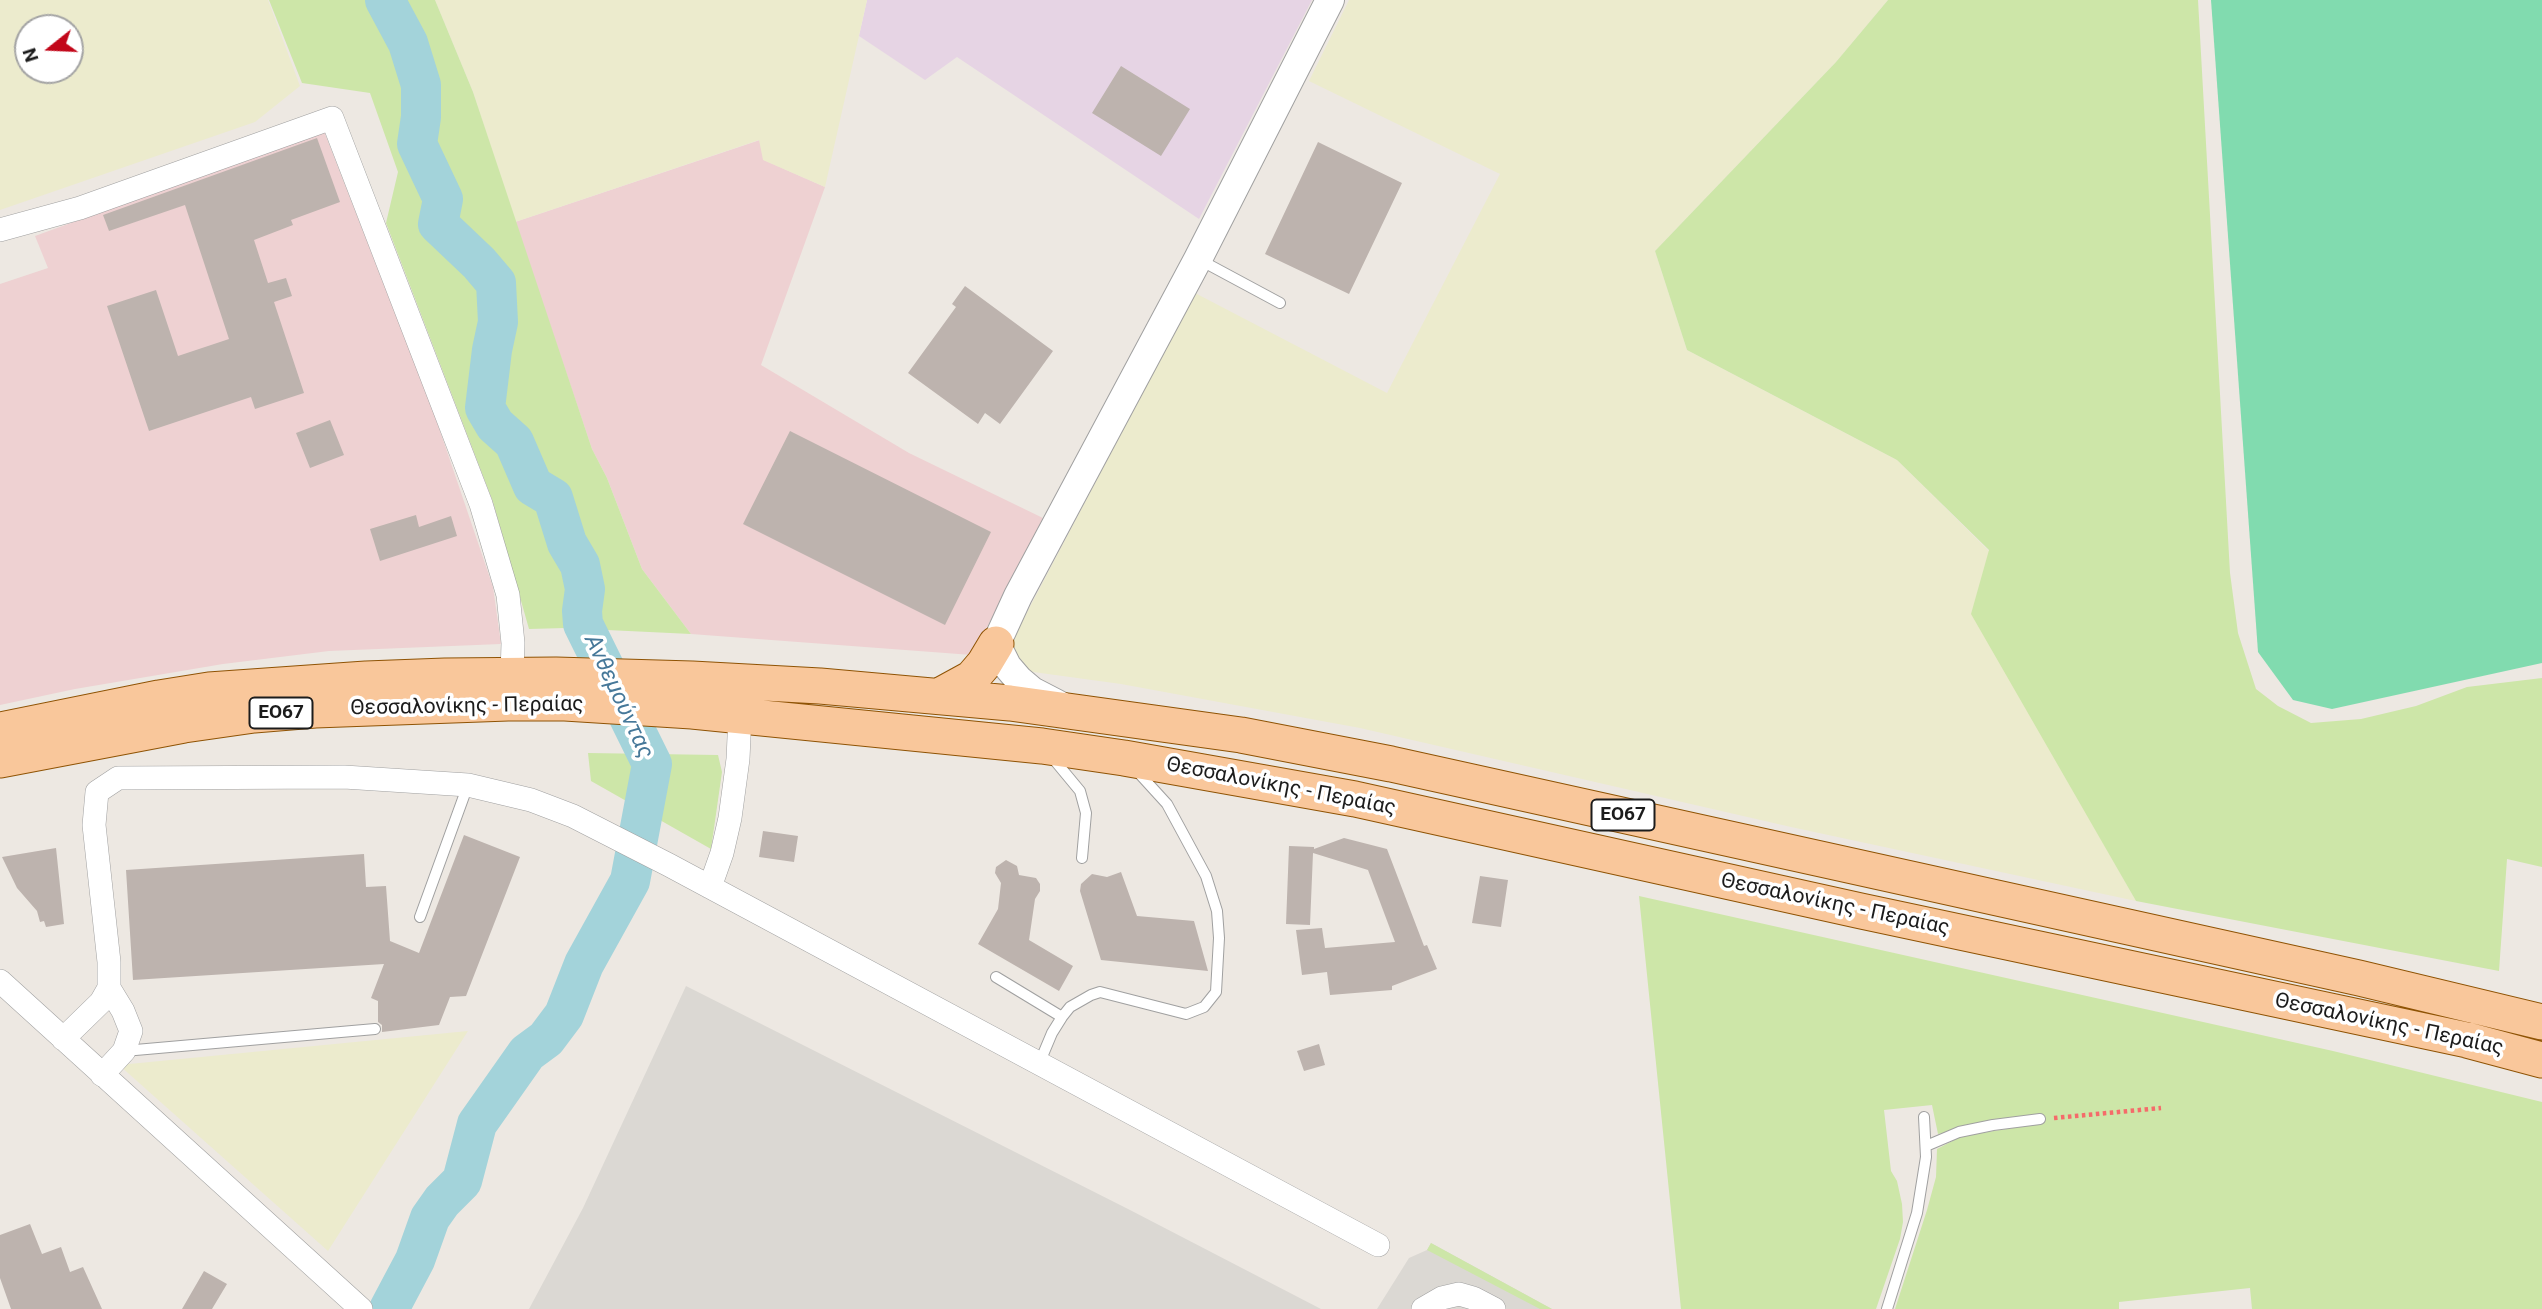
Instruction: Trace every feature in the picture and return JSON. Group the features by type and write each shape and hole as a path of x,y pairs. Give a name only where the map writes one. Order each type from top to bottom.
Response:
{"main road":[{"path":"939,696 972,678 985,664 996,644"},
{"name":"Θεσσαλονίκης - Περαίας","path":"0,730 159,698 209,691 366,679 512,675 561,689"},
{"name":"Θεσσαλονίκης - Περαίας","path":"0,760 254,715 440,705 561,689 692,695 939,696 1070,710 1241,735 1391,764 2542,1021"},
{"name":"Θεσσαλονίκης - Περαίας","path":"692,695 740,715 1124,758 1355,799 1874,914 2467,1040 2542,1060"}],"street":[{"path":"1070,710 1043,697 1019,680 1007,666 996,644 1024,585 1198,259 1329,0"},
{"path":"0,230 80,208 332,118 388,257 481,505 508,595 513,643 512,675"},
{"path":"710,887 730,818 740,715"},
{"path":"102,1075 124,1051 131,1031 109,988 94,825 97,792 118,778 357,777 468,785 531,800 573,816 1378,1245"},
{"path":"0,981 361,1309"},
{"path":"63,1039 101,1002 109,988"},
{"path":"1423,1309 1442,1298 1459,1293 1494,1309"}],"lane":[{"path":"1198,259 1280,303"},
{"path":"1042,747 1080,791 1086,813 1082,859"},
{"path":"1039,1064 1052,1032 1062,1017 1070,1007 1091,995 1100,992 1186,1014 1204,1007 1216,992 1219,939 1217,911 1206,876 1167,804 1124,758"},
{"path":"420,917 468,785"},
{"path":"996,977 1062,1017"},
{"path":"124,1051 375,1029"},
{"path":"1887,1309 1917,1213 1926,1157 1924,1117"},
{"path":"1926,1146 1959,1132 2040,1119"}],"path":[{"path":"2040,1119 2161,1108"}],"shaded area":[{"path":"867,0 1312,0 1199,219 957,57 925,80 859,36"},
{"path":"324,131 434,413 493,587 501,644 329,651 223,664 75,689 0,705 0,284 48,268 35,236"},
{"path":"760,140 764,160 825,187 761,365 909,453 1045,519 972,655 691,634 642,569 607,478 592,449 515,222"},
{"path":"686,986 1321,1309 529,1309 583,1208"},
{"path":"1431,1243 1552,1309 1377,1309 1409,1258 1427,1250"}],"green space":[{"path":"0,0 268,0 300,86 255,122 0,210"},
{"path":"269,0 435,0 473,92 592,449 607,478 642,569 691,634 565,628 529,629 493,502 386,223 398,172 370,93 302,83"},
{"path":"435,0 867,0 825,187 763,160 759,140 515,222 473,92"},
{"path":"1349,0 1888,0 1836,62 1655,251 1687,350 1897,460 1989,551 2030,713 2136,901 1791,827 1360,728 1121,684 1026,671 1013,648 1013,639 1195,293 1387,393 1500,174 1309,81"},
{"path":"1888,0 2198,0 2230,573 2238,633 2256,689 2278,706 2311,723 2361,719 2416,706 2467,687 2542,678 2542,867 2507,859 2499,971 2136,901 1971,614 1989,550 1897,460 1687,350 1655,251 1836,62"},
{"path":"2211,0 2542,0 2542,663 2332,709 2293,700 2258,652"},
{"path":"588,753 718,755 722,772 711,849 591,781"},
{"path":"1639,896 2333,1051 2542,1102 2542,1309 2252,1309 2250,1288 2119,1302 2119,1309 1895,1309 1936,1177 1937,1149 1962,1136 2038,1124 1984,1123 1938,1134 1932,1105 1884,1110 1891,1171 1897,1181 1903,1222 1900,1239 1876,1309 1681,1309"},
{"path":"468,1031 328,1251 119,1065"},
{"path":"1431,1243 1552,1309 1540,1309 1427,1250"}],"building":[{"path":"1121,66 1190,109 1161,156 1092,113"},
{"path":"317,138 340,202 291,220 293,225 254,240 268,283 286,278 292,296 274,302 304,393 255,409 251,397 149,431 107,306 156,290 178,356 229,339 185,205 109,231 103,215"},
{"path":"1318,142 1402,183 1349,294 1265,254"},
{"path":"965,286 1053,351 1000,424 985,413 978,424 908,373 956,307 952,304"},
{"path":"330,420 344,455 310,468 296,433"},
{"path":"790,431 991,532 945,625 743,524"},
{"path":"416,515 419,527 451,516 457,536 380,561 370,529"},
{"path":"763,831 798,836 794,862 759,857"},
{"path":"464,835 520,857 466,996 450,997 439,1025 382,1032 382,1025 378,1022 378,1001 371,998 384,964 133,980 126,870 364,854 366,887 386,886 390,941 419,953"},
{"path":"1344,838 1387,849 1424,946 1427,945 1437,969 1392,986 1392,990 1330,995 1327,972 1302,975 1296,930 1322,928 1325,948 1395,942 1368,870 1313,853 1310,925 1286,924 1289,846 1314,849"},
{"path":"56,848 64,924 46,927 44,921 40,922 37,911 17,888 2,857"},
{"path":"1006,860 1017,866 1019,875 1036,878 1040,884 1029,940 1073,966 1059,991 978,944 998,909 1001,883 995,873 996,867"},
{"path":"1121,872 1137,916 1194,921 1208,971 1101,960 1080,891 1081,884 1092,874 1107,877"},
{"path":"1480,876 1508,880 1501,927 1472,923"},
{"path":"1319,1044 1325,1065 1304,1071 1297,1051"},
{"path":"30,1224 42,1254 61,1247 70,1272 83,1267 102,1309 11,1309 0,1278 0,1235"},
{"path":"204,1271 227,1284 212,1309 182,1309"}],"waterway":[{"name":"Ανθεμούντας","path":"385,0 408,43 421,85 421,117 417,144 443,199 438,224 496,283 498,322 485,408 495,425 514,442 533,486 553,498 567,543 580,565 585,589 583,624 652,764 630,881 584,964 564,1015 546,1039 527,1053 477,1124 462,1181 430,1218 415,1260 389,1309"}]}
